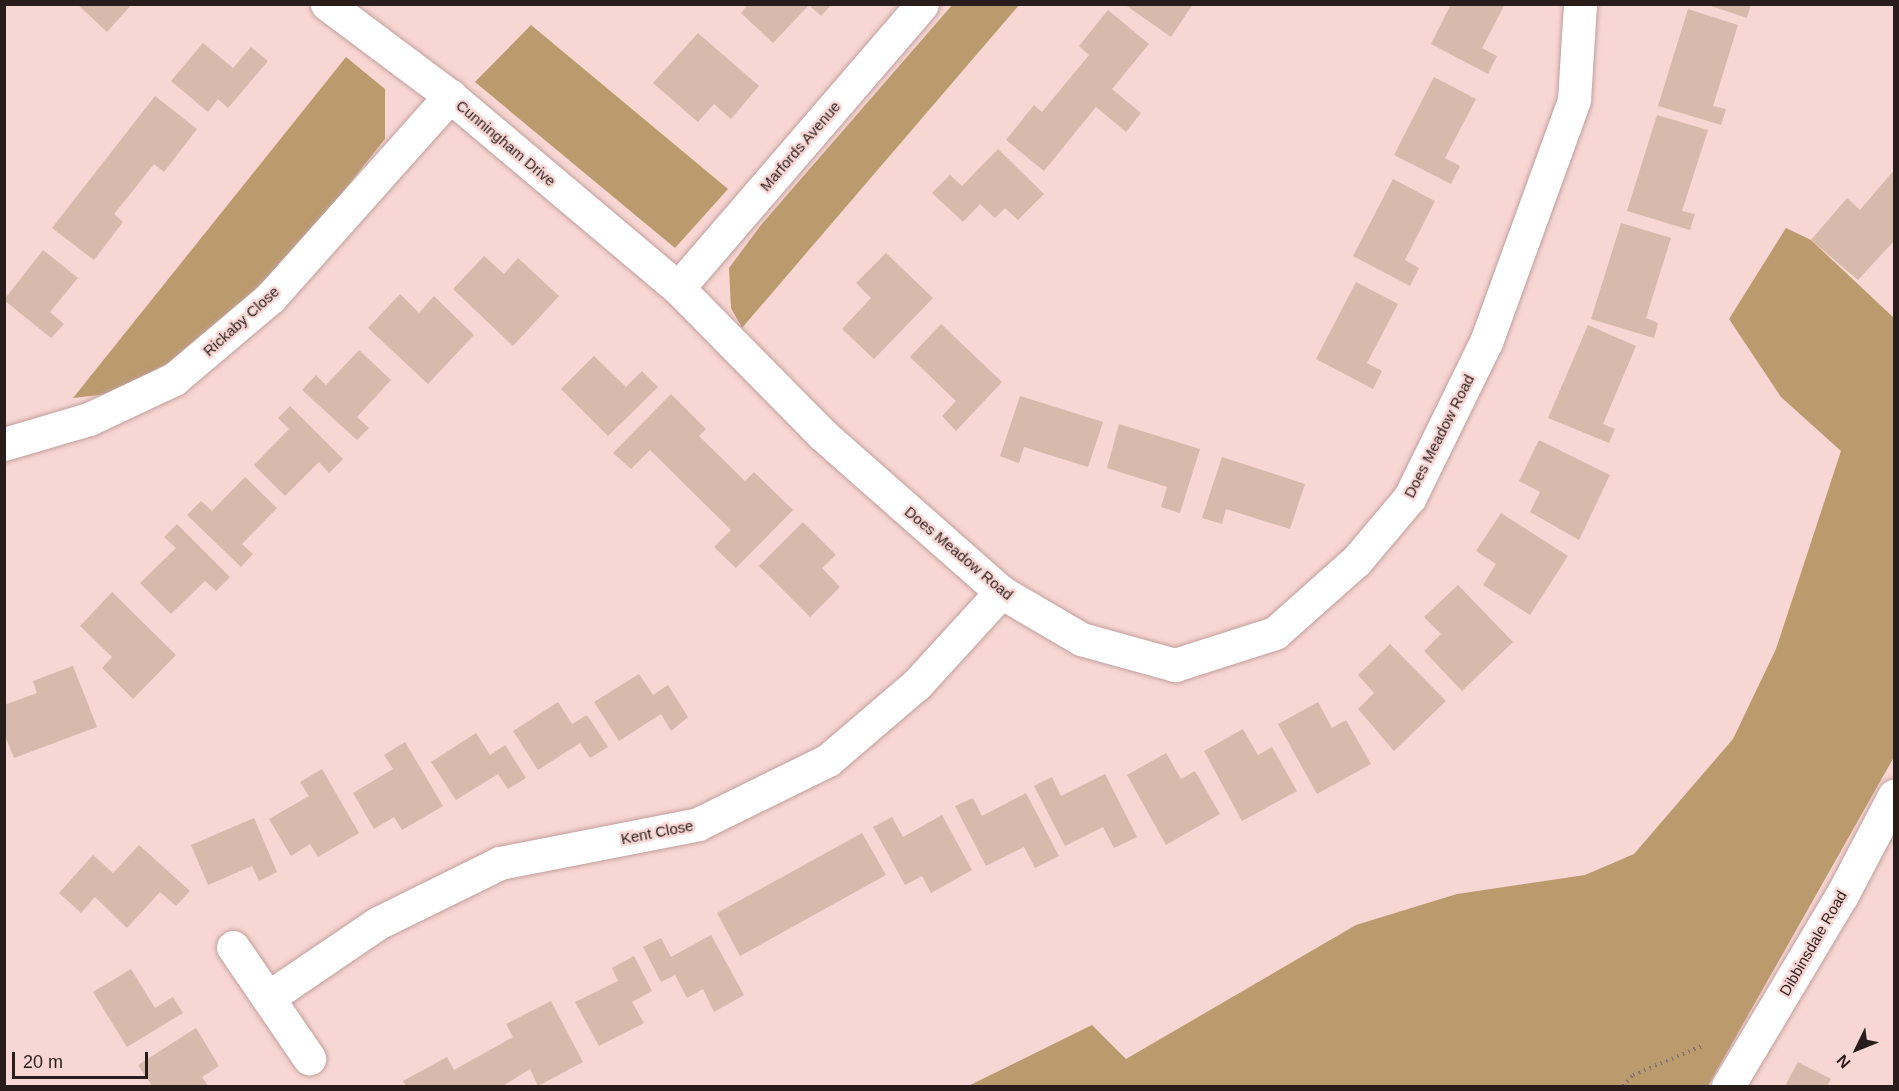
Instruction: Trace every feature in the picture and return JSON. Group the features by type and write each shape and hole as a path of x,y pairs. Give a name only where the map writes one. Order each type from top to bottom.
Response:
{"street":[{"name":"Cunningham Drive","path":"327,4 450,96 678,288"},
{"name":"Marfords Avenue","path":"678,288 922,4"},
{"name":"Does Meadow Road","path":"678,288 823,435 1001,592 1081,639 1175,665 1275,633 1357,560 1410,497 1486,342 1574,99 1580,4"},
{"name":"Rickaby Close","path":"4,444 89,419 174,379 270,298 450,96"},
{"name":"Kent Close","path":"269,997 378,923 500,863 698,824 828,760 917,684 1001,592"},
{"name":"Dibbinsdale Road","path":"1728,1086 1842,896 1894,796"},
{"path":"233,947 309,1058"}],"path":[{"path":"1623,1086 1634,1075 1707,1044"}],"shaded area":[{"path":"953,4 1019,5 742,328 731,308 729,268 761,225"},
{"path":"531,25 728,189 675,248 475,82"},
{"path":"346,57 385,89 385,139 298,248 191,351 108,394 73,398"},
{"path":"1786,228 1811,240 1894,318 1894,757 1708,1086 968,1086 1092,1025 1126,1059 1356,925 1457,894 1585,875 1634,854 1733,739 1776,649 1841,451 1781,397 1729,319"}],"building":[{"path":"77,4 132,4 107,32"},
{"path":"748,4 832,4 821,16 809,5 773,43 741,13"},
{"path":"1124,4 1193,4 1171,37"},
{"path":"1451,4 1505,4 1482,48 1497,56 1488,74 1431,44"},
{"path":"1705,4 1751,4 1747,18"},
{"path":"1688,9 1738,25 1713,106 1726,109 1721,125 1658,106"},
{"path":"1108,10 1149,44 1112,89 1141,113 1126,132 1096,107 1044,171 1006,140 1034,105 1042,112 1089,55 1079,46"},
{"path":"698,33 759,86 731,119 714,104 698,122 653,83"},
{"path":"203,43 233,68 251,47 268,61 228,108 218,99 208,112 171,81"},
{"path":"1434,77 1476,99 1445,158 1460,166 1451,184 1394,155"},
{"path":"155,96 197,129 164,172 154,164 114,214 123,222 94,260 52,228"},
{"path":"1657,115 1708,130 1682,211 1695,214 1690,230 1627,211"},
{"path":"998,149 1044,194 1018,220 1005,208 995,218 980,204 963,222 932,193 950,175 962,186"},
{"path":"1894,170 1894,241 1858,280 1811,240 1847,198 1860,210"},
{"path":"1393,179 1435,201 1405,260 1419,268 1410,286 1353,256"},
{"path":"1621,223 1671,238 1646,318 1658,323 1654,338 1591,319"},
{"path":"43,250 78,278 50,312 64,324 51,338 4,300"},
{"path":"886,253 933,298 874,359 842,329 871,298 856,283"},
{"path":"484,256 504,274 518,258 559,296 513,346 453,289"},
{"path":"1356,282 1398,304 1367,363 1382,371 1373,389 1316,359"},
{"path":"400,294 419,313 434,296 474,335 428,384 368,328"},
{"path":"941,324 1002,382 956,431 942,416 956,401 910,357"},
{"path":"1588,325 1636,346 1603,424 1615,429 1609,443 1548,418"},
{"path":"359,350 391,380 357,417 369,428 357,440 302,390 316,375 326,385"},
{"path":"594,356 626,387 642,371 658,387 608,436 561,389"},
{"path":"671,394 706,429 699,436 745,481 754,472 793,510 736,568 714,547 731,530 650,450 631,469 613,453"},
{"path":"1020,396 1103,422 1088,467 1024,447 1019,463 1000,456"},
{"path":"290,406 343,459 329,473 319,462 285,496 254,465 289,429 278,418"},
{"path":"1119,424 1200,449 1180,513 1161,507 1167,487 1107,468"},
{"path":"1539,440 1610,475 1579,540 1530,512 1540,492 1519,481"},
{"path":"1222,457 1305,484 1290,529 1226,509 1222,524 1202,518"},
{"path":"245,477 277,508 242,544 253,554 241,567 187,515 201,501 212,511"},
{"path":"1501,513 1568,556 1530,615 1483,585 1496,564 1476,551"},
{"path":"803,522 836,555 822,568 840,587 810,617 759,566"},
{"path":"177,524 230,577 216,591 205,581 171,614 140,583 176,548 164,537"},
{"path":"1458,585 1513,642 1462,691 1424,651 1441,634 1424,617"},
{"path":"112,592 176,655 133,699 102,668 112,657 80,626"},
{"path":"1390,644 1446,701 1394,751 1358,709 1374,693 1358,675"},
{"path":"73,666 97,727 14,758 4,733 4,705 37,693 33,681"},
{"path":"639,674 653,695 668,685 688,717 671,731 661,714 619,741 594,702"},
{"path":"558,702 572,724 587,715 608,747 590,758 580,743 538,770 513,731"},
{"path":"1318,702 1332,728 1346,720 1371,764 1317,794 1278,724"},
{"path":"1243,729 1258,755 1272,747 1297,791 1242,821 1204,751"},
{"path":"476,733 490,755 505,745 526,778 508,789 498,774 456,800 431,762"},
{"path":"405,742 443,806 402,830 394,817 374,829 353,793 393,769 384,755"},
{"path":"1166,753 1181,779 1195,771 1220,814 1166,845 1127,775"},
{"path":"322,769 359,833 318,857 310,844 291,856 269,819 309,796 300,782"},
{"path":"1105,774 1137,837 1114,848 1103,827 1065,846 1034,786 1052,777 1061,796"},
{"path":"1026,793 1059,856 1035,868 1024,847 986,866 955,806 973,798 982,816"},
{"path":"942,815 972,870 931,893 922,876 905,885 873,827 892,817 903,837"},
{"path":"254,818 277,872 259,881 252,866 208,885 191,845"},
{"path":"862,833 886,875 740,956 717,913"},
{"path":"139,845 190,891 176,906 160,892 127,928 95,897 81,913 59,893 93,855 113,873"},
{"path":"711,935 744,995 714,1012 703,989 687,998 675,975 661,982 643,947 661,938 671,957"},
{"path":"634,956 652,991 632,1002 644,1023 599,1046 575,1002 618,981 612,968"},
{"path":"131,969 155,1008 173,997 183,1013 127,1047 93,992"},
{"path":"551,1001 583,1062 538,1086 530,1069 503,1086 406,1086 403,1081 447,1057 454,1070 513,1037 506,1024"},
{"path":"196,1028 219,1066 202,1077 208,1086 152,1086 138,1065"},
{"path":"1798,1062 1831,1079 1827,1086 1785,1086"}]}
